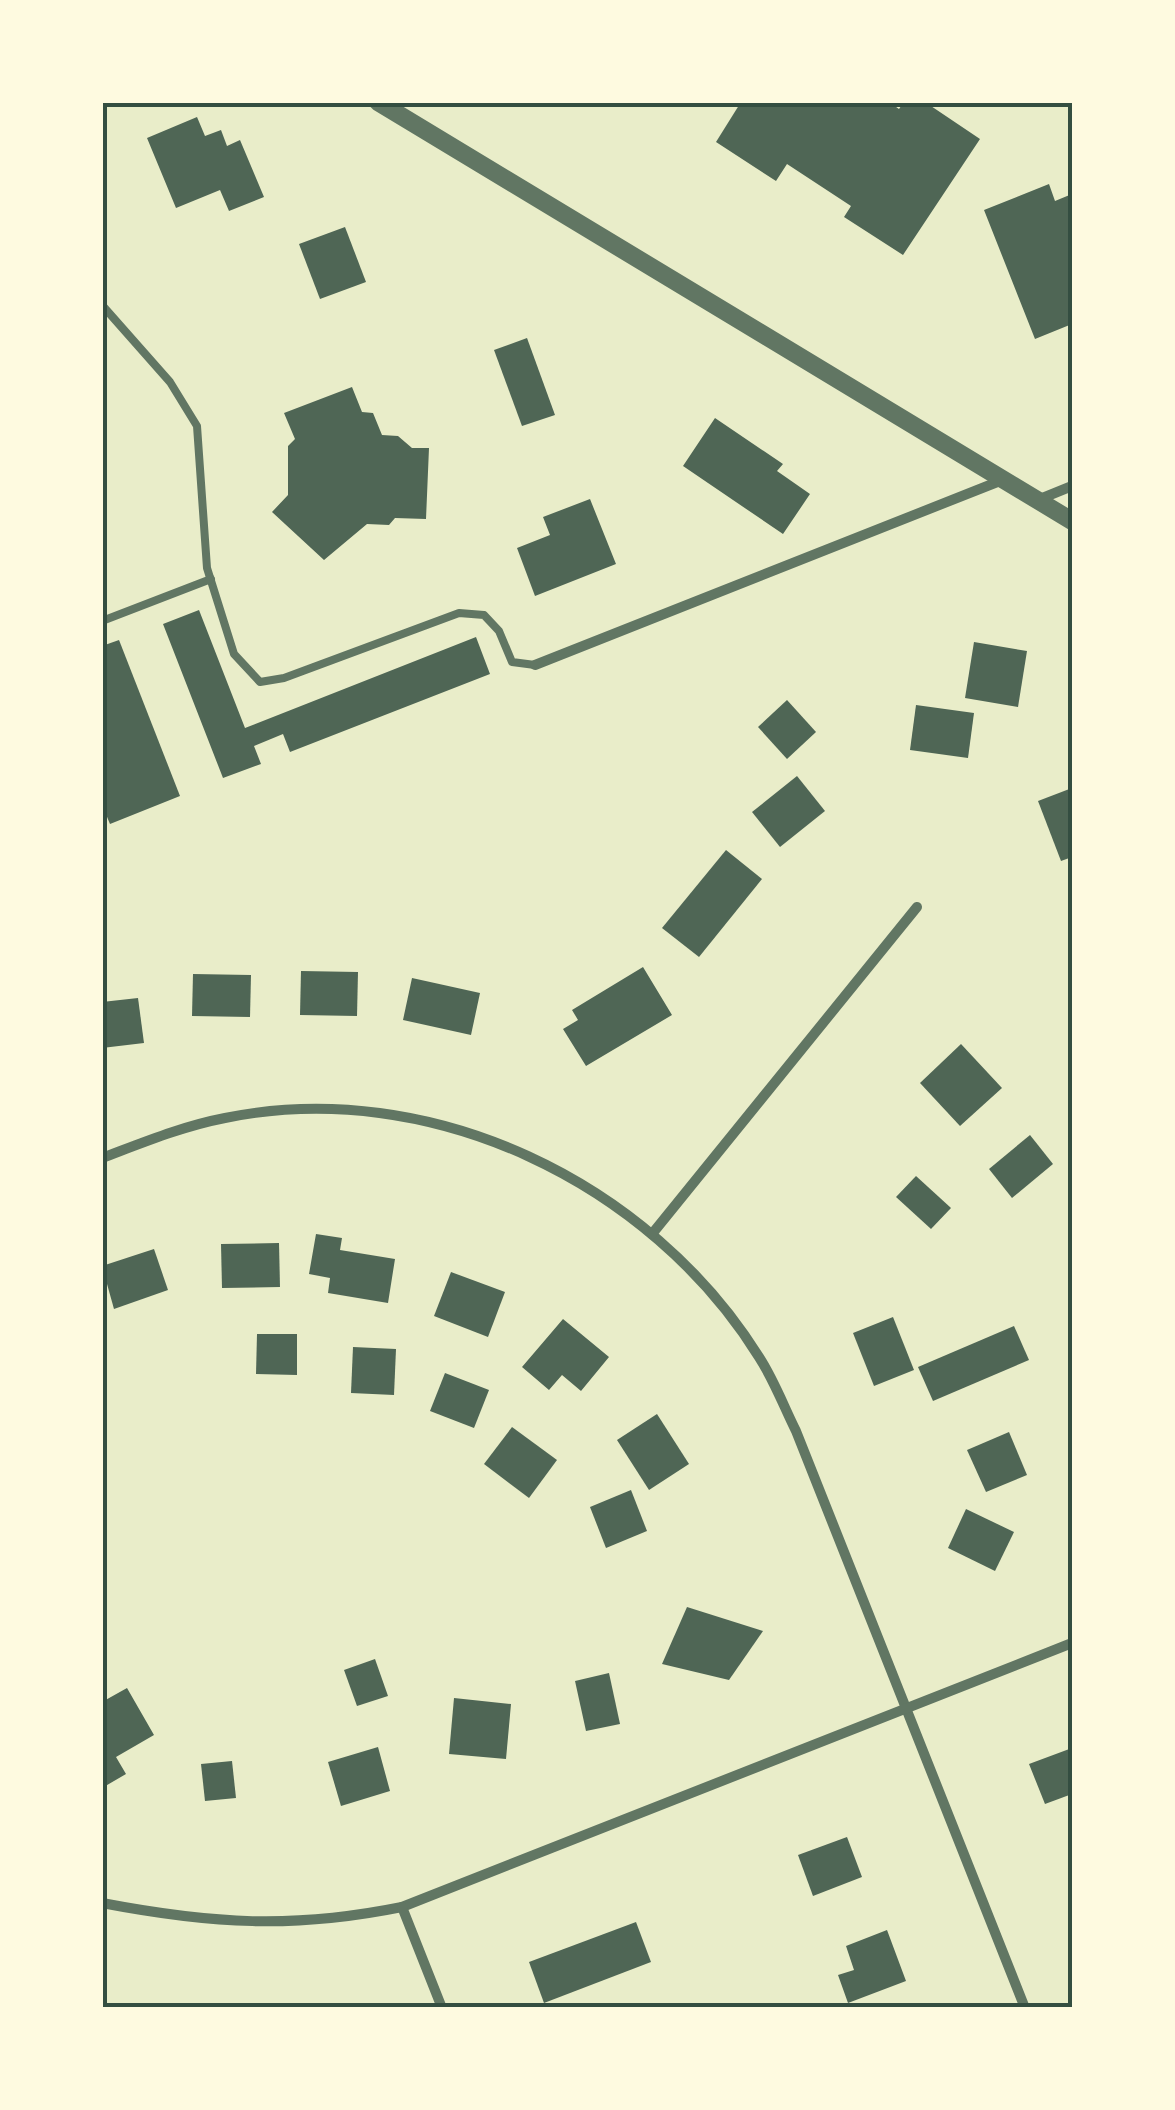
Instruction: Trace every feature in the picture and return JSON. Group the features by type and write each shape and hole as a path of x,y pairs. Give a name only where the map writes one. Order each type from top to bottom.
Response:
{"street":[{"path":"378,102 1072,521"},
{"path":"535,664 1006,479"},
{"path":"1040,500 1072,486"},
{"path":"652,1234 917,908"},
{"path":"102,1158 226,1118 324,1110 411,1120 499,1140 578,1180 652,1234 710,1290 760,1357 796,1432 1025,2008"},
{"path":"102,1903 174,1917 262,1924 346,1918 402,1907 1072,1643"},
{"path":"402,1907 442,2008"}],"lane":[{"path":"102,305 170,382 196,426 210,579 234,654 260,682 284,678 459,613 484,615 499,631 512,662 535,664"},
{"path":"102,621 210,579"}],"building":[{"path":"741,102 889,102 899,109 904,102 925,102 980,139 903,255 844,217 851,206 787,164 776,181 716,142"},
{"path":"197,117 205,136 221,130 227,146 240,140 264,197 229,211 220,190 176,208 147,138"},
{"path":"1049,184 1055,201 1072,194 1072,324 1035,339 984,210"},
{"path":"345,227 366,282 320,299 299,244"},
{"path":"527,338 555,415 522,426 494,350"},
{"path":"352,387 362,412 373,413 382,435 398,436 412,448 429,448 426,519 395,518 389,525 367,524 324,560 272,512 288,495 288,446 295,439 284,413"},
{"path":"715,418 783,464 777,471 810,494 783,534 683,466"},
{"path":"590,499 616,564 535,596 517,548 550,535 543,517"},
{"path":"199,610 245,728 476,637 490,674 290,752 283,734 254,746 261,764 223,778 163,624"},
{"path":"119,640 180,796 110,824 102,805 102,646"},
{"path":"974,642 1027,651 1018,707 965,698"},
{"path":"787,700 816,732 787,759 758,727"},
{"path":"916,705 974,713 968,758 910,750"},
{"path":"797,776 825,811 780,847 752,812"},
{"path":"1072,788 1072,857 1061,861 1038,801"},
{"path":"726,850 762,879 699,957 662,928"},
{"path":"643,967 672,1015 586,1066 563,1029 578,1020 572,1010"},
{"path":"301,971 358,972 357,1016 300,1015"},
{"path":"193,974 251,975 250,1017 192,1016"},
{"path":"412,978 480,993 471,1035 403,1020"},
{"path":"138,998 144,1043 102,1048 102,1002"},
{"path":"961,1044 1002,1088 960,1126 920,1083"},
{"path":"1030,1135 1053,1164 1012,1198 989,1169"},
{"path":"916,1176 951,1208 931,1229 896,1197"},
{"path":"316,1234 342,1238 340,1250 395,1259 388,1303 328,1293 330,1278 309,1274"},
{"path":"279,1243 280,1287 222,1288 221,1244"},
{"path":"154,1249 168,1290 114,1309 102,1266"},
{"path":"451,1272 505,1292 488,1337 434,1316"},
{"path":"893,1317 914,1370 874,1386 853,1333"},
{"path":"563,1319 609,1357 581,1391 562,1375 549,1390 522,1367"},
{"path":"1014,1326 1029,1360 933,1401 918,1367"},
{"path":"257,1334 297,1334 297,1375 256,1374"},
{"path":"353,1347 396,1349 394,1395 351,1393"},
{"path":"445,1373 489,1390 474,1428 430,1411"},
{"path":"657,1414 689,1464 649,1490 617,1440"},
{"path":"512,1427 557,1460 529,1498 484,1464"},
{"path":"1009,1432 1027,1475 986,1492 967,1450"},
{"path":"631,1490 647,1531 606,1548 590,1507"},
{"path":"966,1509 1014,1532 995,1571 948,1548"},
{"path":"687,1607 763,1631 729,1680 662,1664"},
{"path":"375,1659 388,1696 357,1706 344,1670"},
{"path":"609,1673 620,1724 586,1731 575,1681"},
{"path":"127,1688 154,1735 116,1757 126,1774 102,1788 102,1702"},
{"path":"454,1698 511,1704 506,1759 449,1754"},
{"path":"378,1747 390,1791 341,1806 328,1762"},
{"path":"1072,1748 1072,1794 1045,1804 1029,1764"},
{"path":"232,1761 236,1798 205,1801 201,1764"},
{"path":"847,1837 862,1877 813,1896 798,1855"},
{"path":"636,1922 651,1962 544,2003 529,1962"},
{"path":"887,1930 906,1981 848,2003 838,1975 854,1970 846,1946"}]}
